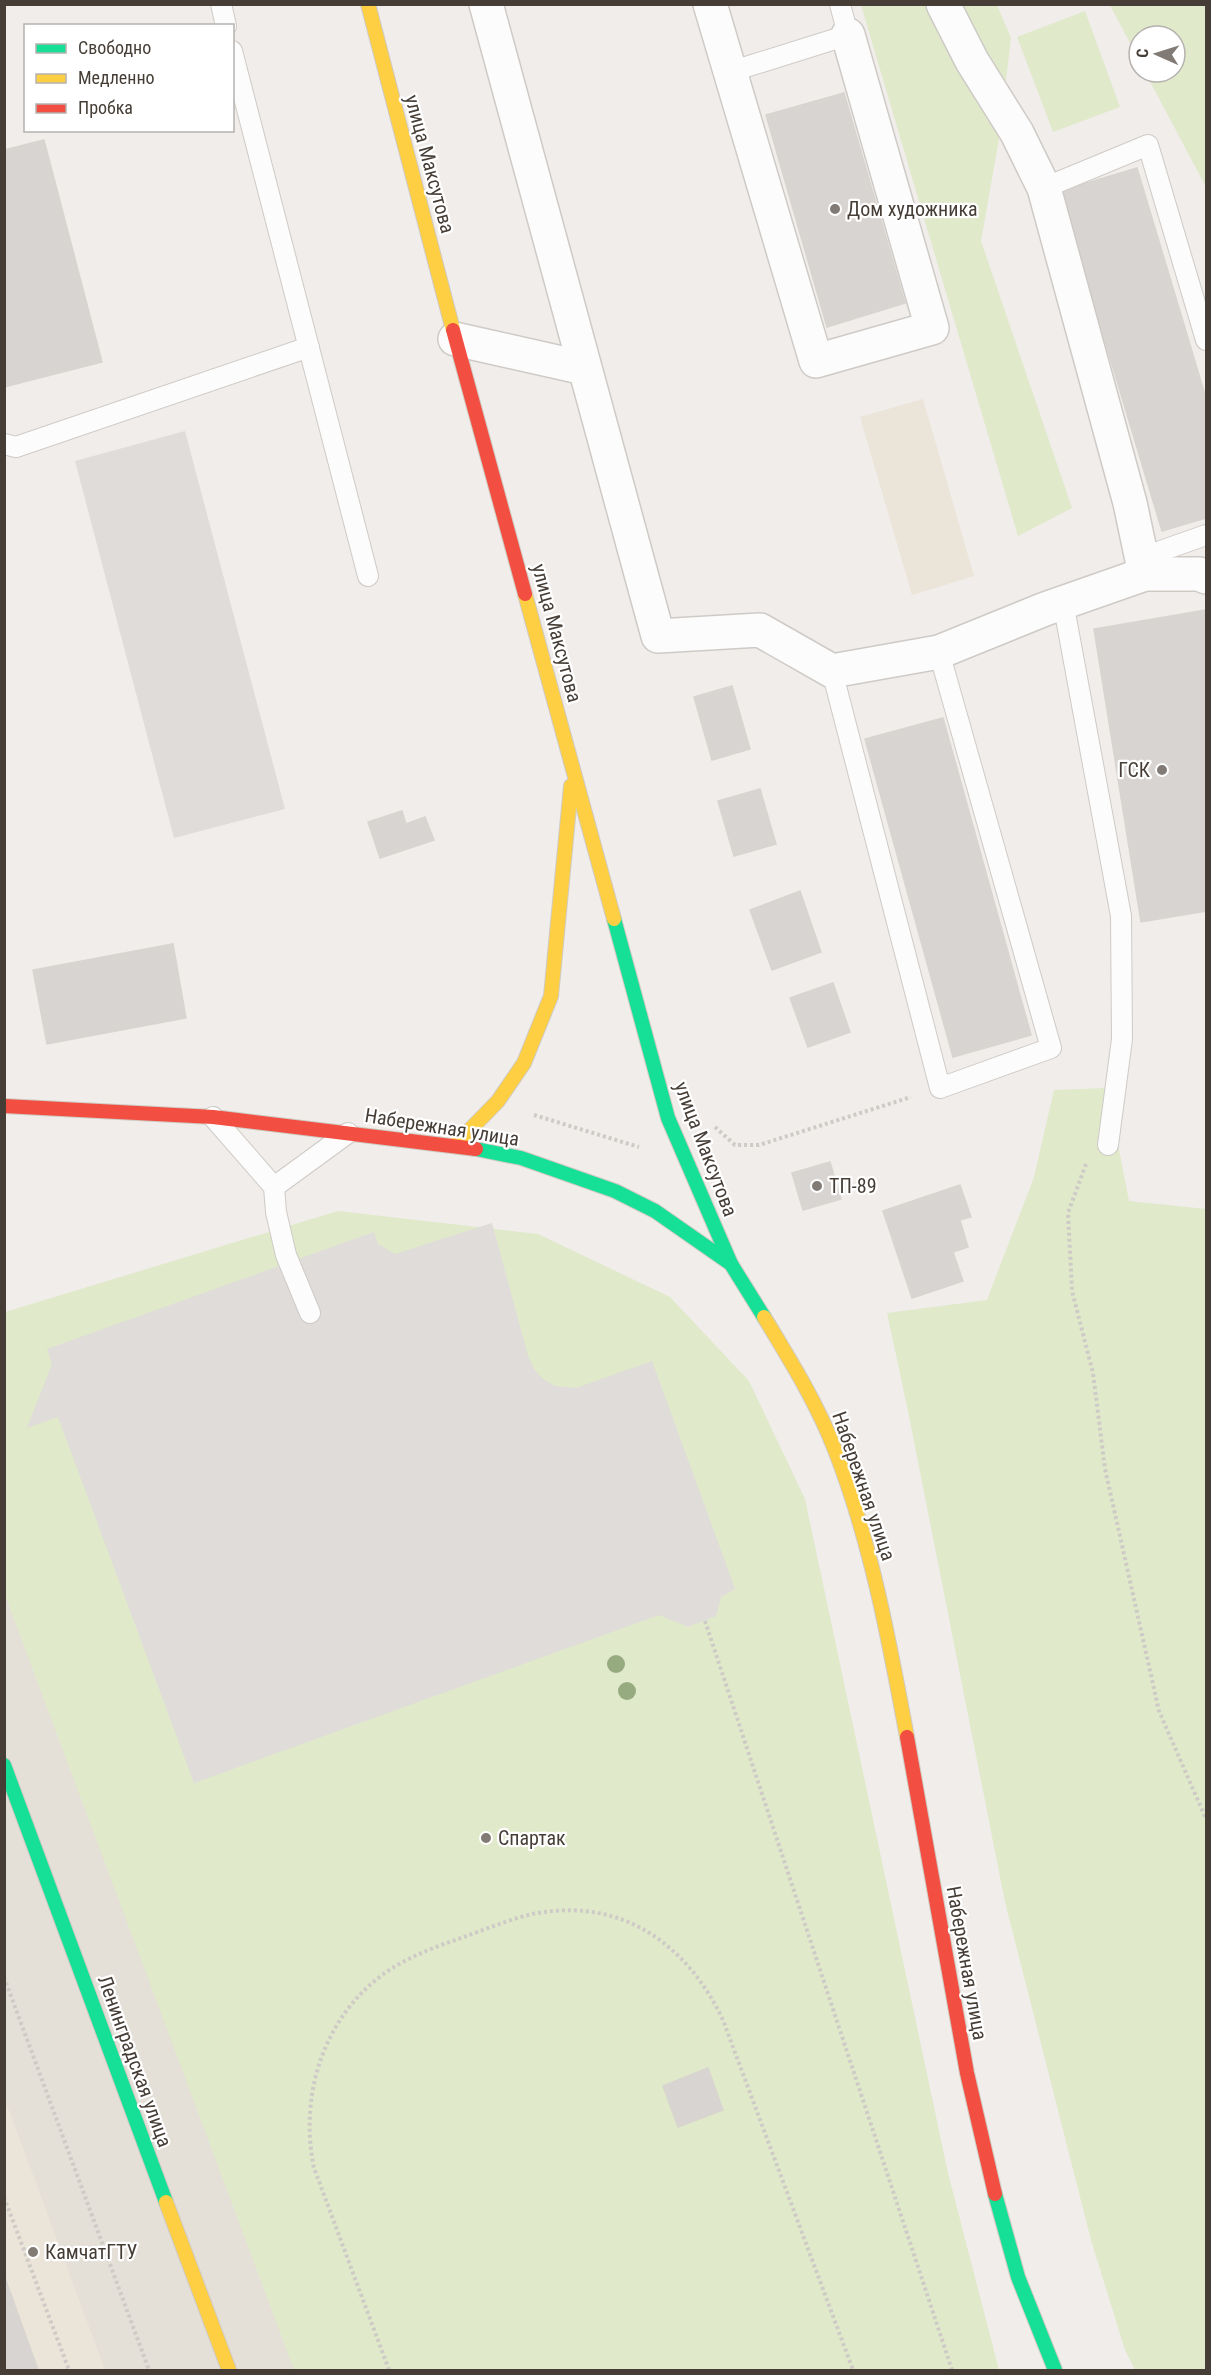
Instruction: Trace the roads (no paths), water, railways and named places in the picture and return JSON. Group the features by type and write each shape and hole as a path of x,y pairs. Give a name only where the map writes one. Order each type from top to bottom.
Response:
{"main road":[{"name":"улица Максутова","path":"368,4 455,339 668,1118 731,1264"},
{"path":"455,1145 498,1101 524,1063 551,996 573,766"},
{"name":"Набережная улица","path":"4,1106 213,1117 455,1145 521,1158 615,1191 655,1211 731,1264 818,1411 838,1460 863,1533 875,1578 900,1701 967,2073 985,2155 1018,2277 1055,2370"},
{"name":"Ленинградская улица","path":"4,1765 229,2370"}],"street":[{"path":"486,4 658,636 760,630 832,671 939,652 1063,602 1143,566 1200,574 1206,577"},
{"path":"710,4 816,361 932,328 844,20"},
{"path":"943,4 972,61 1017,133 1044,188 1130,503 1143,566"},
{"path":"455,339 584,368"}],"lane":[{"path":"221,4 226,24"},
{"path":"730,72 844,20"},
{"path":"234,59 368,576"},
{"path":"1044,188 1148,145 1206,340"},
{"path":"4,444 16,447 309,347"},
{"path":"1143,566 1206,536"},
{"path":"1063,602 1121,916 1122,1039 1108,1145"},
{"path":"832,671 940,1088 1051,1048 939,652"},
{"path":"213,1117 274,1187 276,1212 286,1255 310,1313"},
{"path":"274,1187 348,1133"}],"place":[{"name":"Дом художника","path":"835,209"},
{"name":"ГСК","path":"1162,770"},
{"name":"ТП-89","path":"817,1186"},
{"name":"Спартак","path":"486,1838"},
{"name":"КамчатГТУ","path":"33,2252"}]}
